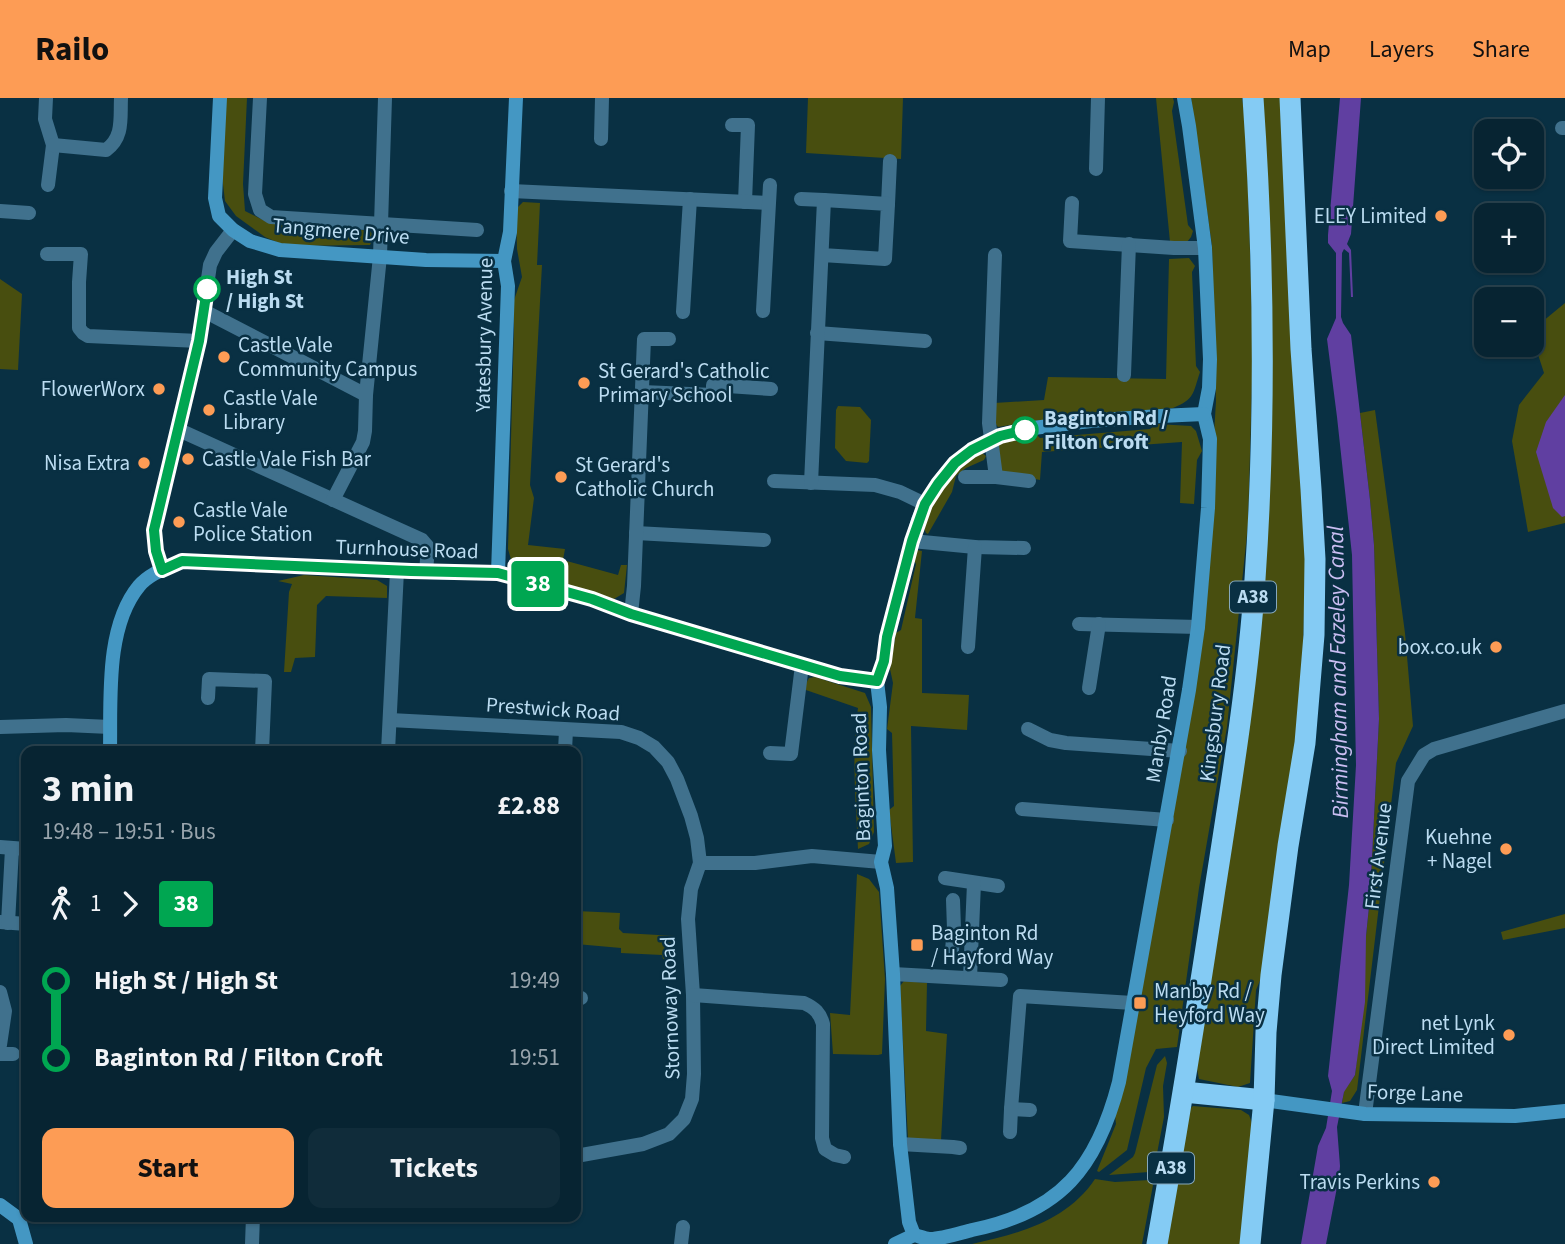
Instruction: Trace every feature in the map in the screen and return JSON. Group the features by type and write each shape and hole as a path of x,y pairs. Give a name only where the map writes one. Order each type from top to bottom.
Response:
{"highway":[{"name":"Kingsbury Road","path":"1157,1244 1184,1092 1243,708 1255,580 1262,441 1259,184 1253,98"},
{"path":"1250,1244 1264,1100 1271,975 1305,743 1314,635 1315,559 1300,337 1290,98"},
{"path":"1184,1092 1264,1100"}],"street":[{"path":"46,98 45,119 53,145 48,185"},
{"path":"53,145 106,150 119,136 121,98"},
{"path":"162,570 156,551 154,530 199,341 210,265 216,252 233,230 219,216 215,198 220,98"},
{"path":"260,98 256,194 260,210 271,218 478,230"},
{"path":"333,500 363,442 365,431 380,256 385,98"},
{"name":"Yatesbury Avenue","path":"498,573 508,286 504,261 510,232 516,98"},
{"path":"601,139 603,98"},
{"path":"1096,169 1098,98"},
{"name":"Manby Road","path":"914,1235 930,1239 993,1226 1022,1216 1048,1201 1083,1168 1105,1126 1119,1082 1180,751 1198,628 1209,477 1210,439 1204,414 1209,388 1210,359 1205,248 1184,98"},
{"path":"732,125 748,125 745,202"},
{"path":"822,255 885,259 890,161"},
{"path":"763,311 770,185"},
{"path":"511,191 768,203"},
{"path":"683,312 690,199"},
{"path":"801,199 888,204"},
{"path":"811,483 824,200"},
{"path":"1072,203 1070,241 1205,248"},
{"path":"0,211 29,213"},
{"name":"Tangmere Drive","path":"233,230 250,241 280,250 426,260 504,261"},
{"path":"1124,374 1129,244"},
{"path":"47,254 81,254 79,328 88,336 199,341"},
{"path":"995,255 989,423 996,477"},
{"path":"204,311 366,395"},
{"path":"817,333 925,341"},
{"path":"631,614 644,338 669,339"},
{"path":"642,392 713,395 713,385 771,389"},
{"name":"Baginton Road","path":"914,1235 909,1222 900,1144 893,974 887,888 881,862 885,846 877,681 912,541 925,504 955,463 990,440 1016,432 1077,422 1166,414 1204,414"},
{"path":"179,430 422,540 428,547 426,572"},
{"path":"965,477 1029,481"},
{"path":"774,481 875,485 888,487 925,504"},
{"path":"636,533 764,540"},
{"path":"912,541 1024,548"},
{"path":"968,647 975,547"},
{"name":"Turnhouse Road","path":"110,746 114,654 122,615 140,585 162,570 182,561 498,573 592,599 631,614 840,676 877,681"},
{"path":"388,746 397,571"},
{"path":"1079,624 1198,628"},
{"path":"1089,688 1099,624"},
{"path":"770,753 791,754 802,665"},
{"path":"208,698 209,679 265,681 262,746"},
{"name":"First Avenue","path":"1360,1113 1408,780 1423,755 1434,748 1565,711"},
{"name":"Prestwick Road","path":"390,720 621,732 639,738 654,747 668,762 677,779 691,816 700,863"},
{"path":"1027,744 1028,724 1049,740 1180,751"},
{"path":"0,727 110,727"},
{"path":"565,746 566,730"},
{"path":"1022,809 1167,820"},
{"path":"4,923 13,848"},
{"path":"700,863 755,863 812,856 881,862"},
{"name":"Stornoway Road","path":"581,1155 643,1144 669,1134 684,1119 692,1098 694,1074 688,919 691,889 700,863"},
{"path":"945,878 998,886"},
{"path":"970,978 974,883"},
{"path":"952,950 953,900"},
{"path":"954,929 972,927"},
{"path":"893,974 1001,980"},
{"path":"0,992 5,1011 0,1045"},
{"path":"693,995 804,1003 814,1008 823,1024 822,1138 825,1149 844,1157"},
{"path":"1010,1132 1020,996 1133,1003"},
{"name":"Forge Lane","path":"1264,1100 1360,1113 1515,1116 1565,1111"},
{"path":"1011,1109 1030,1110"},
{"path":"900,1144 960,1148"},
{"path":"0,1205 21,1216"},
{"path":"23,1222 26,1244"},
{"path":"252,1244 253,1222"},
{"path":"681,1244 683,1227"},
{"path":"895,1244 914,1235"}],"green space":[{"path":"225,98 247,98 243,184 245,211 269,223 299,226 302,236 352,237 353,229 370,231 374,236 370,245 286,246 265,237 236,216 225,201 222,176"},
{"path":"808,98 903,98 901,159 806,153"},
{"path":"1156,98 1173,98 1174,102 1172,111 1188,225 1193,231 1187,242 1170,242"},
{"path":"1191,98 1242,98 1246,126 1253,346 1248,524 1227,727 1199,888 1177,1047 1156,1049 1146,1068 1127,1150 1099,1172 1097,1171 1116,1124 1115,1115 1203,617 1216,401 1212,246"},
{"path":"1257,98 1280,98 1306,526 1303,655 1294,758 1264,971 1256,990 1250,1083 1238,1087 1199,1079 1197,1069 1240,792 1264,591"},
{"path":"523,202 540,203 537,265 542,265 530,485 534,498 528,545 565,549 563,560 618,575 621,565 627,565 624,593 614,599 526,575 512,563 508,549 513,303 522,277 517,249 516,209"},
{"path":"1189,258 1195,266 1192,272 1196,366 1200,372 1189,398 1173,408 1067,416 998,427 995,423 994,403 1044,400 1048,377 1166,379 1169,259"},
{"path":"0,279 22,294 18,370 0,369"},
{"path":"1565,303 1565,523 1528,532 1512,441 1519,405 1544,373 1539,357 1544,357 1544,320"},
{"path":"838,406 860,407 871,420 867,463 846,461 835,448"},
{"path":"1375,410 1405,633 1413,726 1396,763 1357,1090 1350,1101 1342,1103 1344,1091 1355,1075 1360,1031 1379,719 1374,545 1360,413"},
{"path":"1157,424 1191,426 1196,431 1202,451 1197,460 1194,504 1180,503 1182,442 1042,452 1040,480 999,472 995,450 999,444 1037,435 1040,438 1150,429"},
{"path":"982,453 986,456 984,460 956,476 952,492 928,534 926,533 925,521 939,495 963,466"},
{"path":"917,550 922,551 915,618 922,619 922,693 969,695 967,730 911,726 913,862 896,863 889,810 894,806 892,733 887,729 893,683 890,669 896,633 901,630 916,564 914,560"},
{"path":"304,575 377,580 387,586 387,598 326,596 317,605 315,657 295,658 291,672 284,672 289,592 292,584 278,581"},
{"path":"815,677 865,693 871,707 874,832 869,844 858,849 854,761 858,708 803,689 809,678"},
{"path":"857,874 869,879 879,892 885,979 882,1054 878,1055 833,1054 830,1013 850,1015"},
{"path":"581,911 620,913 619,929 623,933 676,936 675,961 663,959 662,955 621,953 621,948 581,944"},
{"path":"1565,914 1565,928 1503,940 1501,932"},
{"path":"904,981 927,983 926,1031 947,1034 941,1140 908,1139 900,986"},
{"path":"1165,1056 1167,1063 1163,1086 1164,1117 1154,1169 1149,1172 1109,1175 1135,1153 1157,1065"},
{"path":"1193,1106 1241,1110 1249,1115 1252,1123 1240,1244 1164,1244 1188,1110"},
{"path":"1095,1179 1115,1182 1150,1180 1153,1185 1142,1244 972,1244 1007,1236 1056,1215 1084,1193"}],"shaded area":[{"path":"1340,98 1361,98 1351,234 1347,244 1351,250 1353,297 1349,253 1344,249 1341,317 1351,335 1370,500 1374,545 1379,719 1366,936 1365,1002 1355,1075 1344,1092 1337,1127 1339,1177 1326,1244 1301,1244 1318,1146 1326,1128 1332,1091 1328,1076 1349,885 1356,765 1352,555 1327,339 1336,318 1336,253 1328,243 1328,235"},
{"path":"1565,395 1565,516 1562,517 1553,508 1536,452 1546,422"}],"bus line":[{"name":"38","path":"207,289 199,341 154,530 156,551 162,570 182,561 498,573 592,599 631,614 840,676 877,681 912,541 925,504 955,463 972,450 1000,436 1025,430"}],"place":[{"name":"ELEY Limited","path":"1441,216"},
{"name":"High St / High St","path":"207,289"},
{"name":"Castle Vale Community Campus","path":"224,357"},
{"name":"St Gerard's Catholic Primary School","path":"584,383"},
{"name":"FlowerWorx","path":"159,389"},
{"name":"Castle Vale Library","path":"209,410"},
{"name":"Baginton Rd / Filton Croft","path":"1025,430"},
{"name":"Castle Vale Fish Bar","path":"188,459"},
{"name":"Nisa Extra","path":"144,463"},
{"name":"St Gerard's Catholic Church","path":"561,477"},
{"name":"Castle Vale Police Station","path":"179,522"},
{"name":"box.co.uk","path":"1496,647"},
{"name":"Kuehne + Nagel","path":"1506,849"},
{"name":"Baginton Rd / Hayford Way","path":"917,945"},
{"name":"Manby Rd / Heyford Way","path":"1140,1003"},
{"name":"net Lynk Direct Limited","path":"1509,1035"},
{"name":"Travis Perkins","path":"1434,1182"}],"water label":[{"name":"Birmingham and Fazeley Canal","path":"1338,672"}]}
